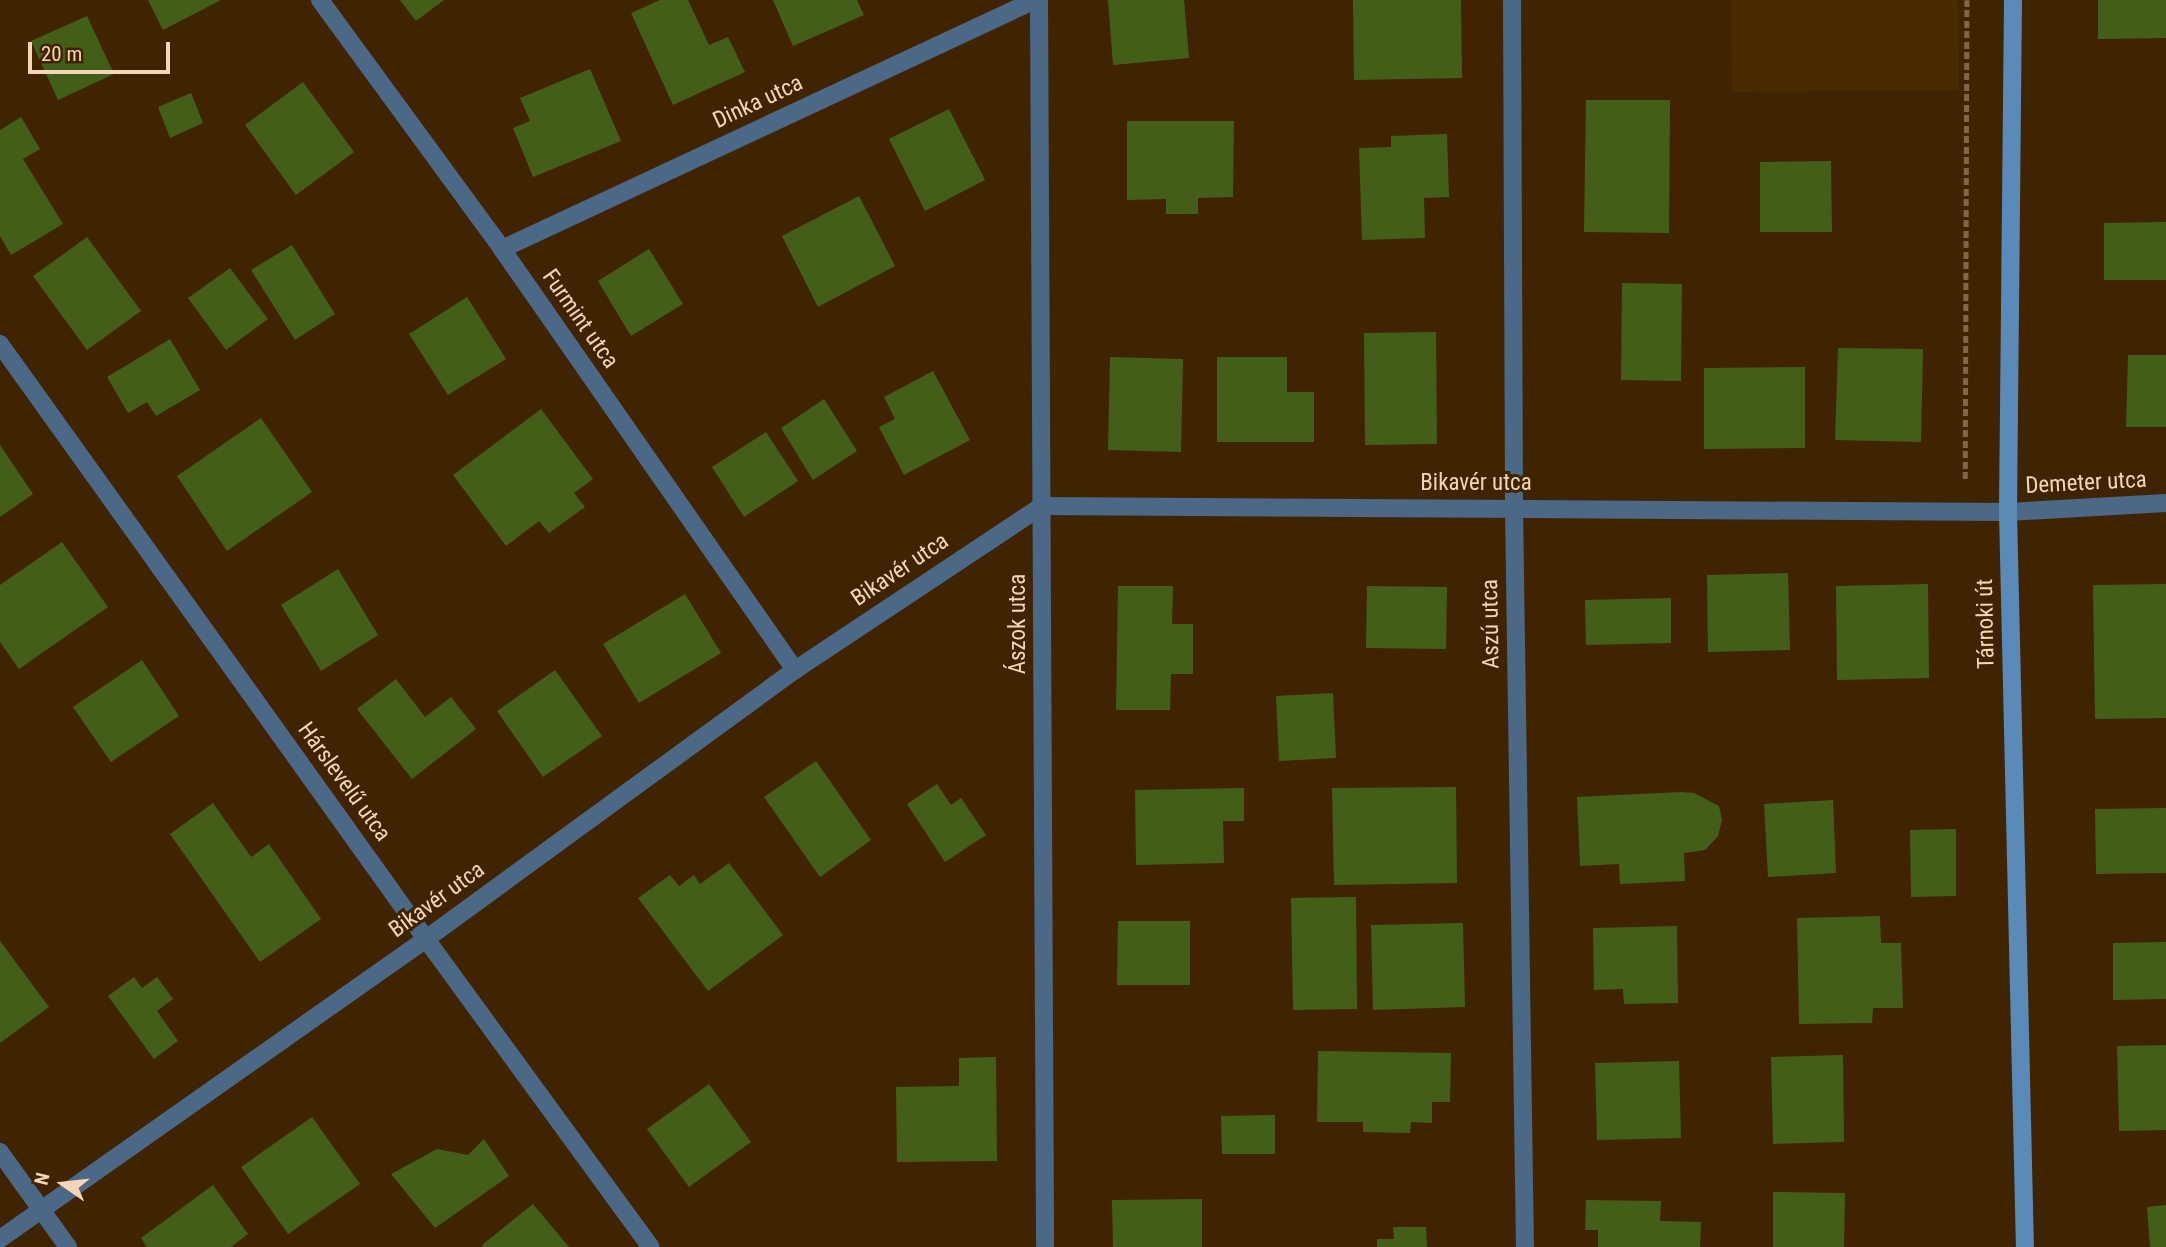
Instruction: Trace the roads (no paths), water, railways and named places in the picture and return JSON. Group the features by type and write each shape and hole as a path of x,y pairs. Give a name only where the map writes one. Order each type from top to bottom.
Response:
{"street":[{"name":"Furmint utca","path":"320,0 502,248 795,670"},
{"name":"Dinka utca","path":"502,248 1037,0"},
{"name":"Ászok utca","path":"1037,0 1045,1247"},
{"name":"Aszú utca","path":"1513,0 1514,508 1525,1247"},
{"name":"Tárnoki út","path":"2013,0 2008,512 2025,1247"},
{"name":"Hárslevelű utca","path":"0,344 425,939 651,1247"},
{"name":"Demeter utca","path":"2008,512 2166,503"},
{"name":"Bikavér utca","path":"0,1239 425,939 795,670 1042,506 2008,512"},
{"path":"0,1152 68,1247"}]}
